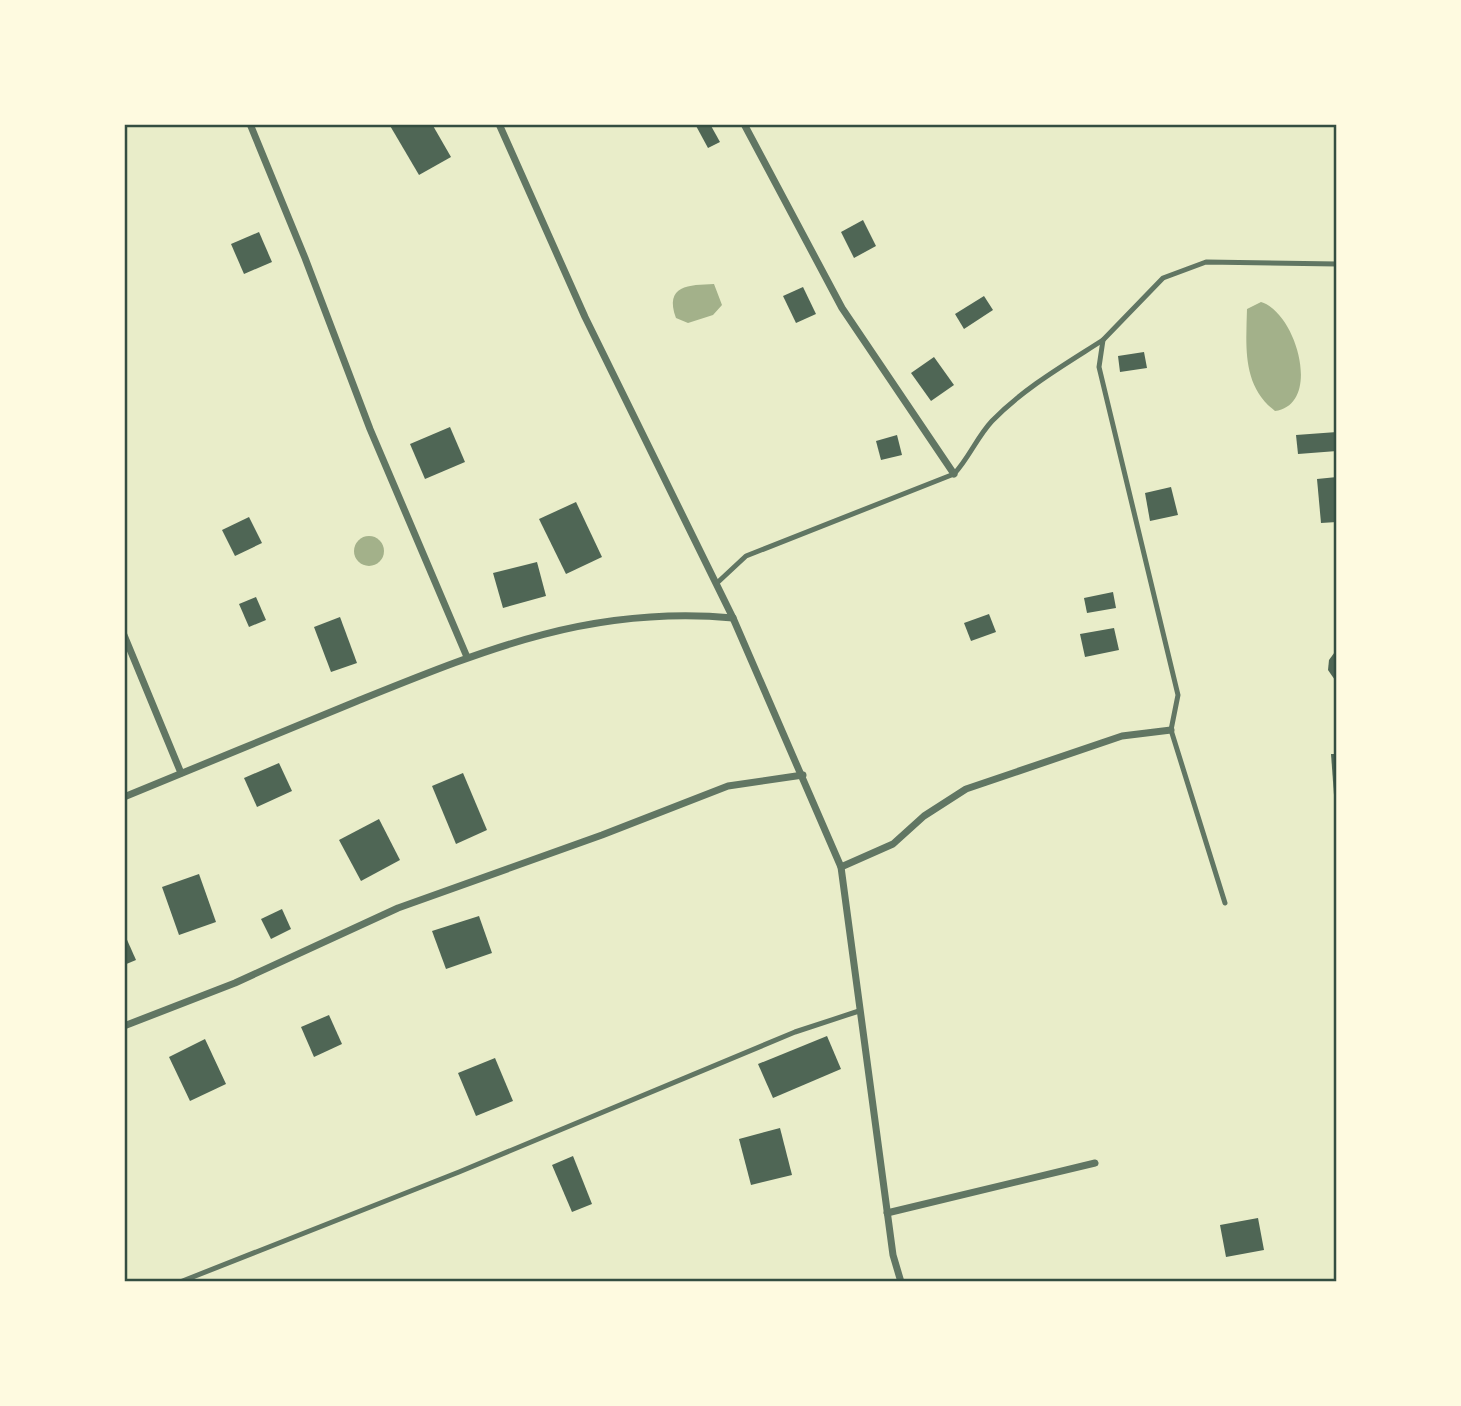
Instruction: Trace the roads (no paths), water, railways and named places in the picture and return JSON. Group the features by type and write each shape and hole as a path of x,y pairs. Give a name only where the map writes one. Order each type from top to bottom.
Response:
{"street":[{"path":"250,124 370,429 467,657"},
{"path":"499,124 585,317 717,583 841,867 893,1255 901,1282"},
{"path":"744,124 842,308 954,474"},
{"path":"124,797 487,649 590,623 649,615 733,618"},
{"path":"124,635 181,773"},
{"path":"841,867 893,844 924,816 966,789 1122,736 1171,730"},
{"path":"124,1026 235,983 398,908 602,835 728,786 803,775"},
{"path":"887,1213 1095,1163"}],"lane":[{"path":"717,583 746,556 954,474 970,457 990,423 1034,384 1102,340 1163,278 1206,262 1337,264"},
{"path":"1102,340 1099,367 1178,695 1171,730 1225,903"},
{"path":"180,1282 459,1172 796,1032 859,1011"}]}
